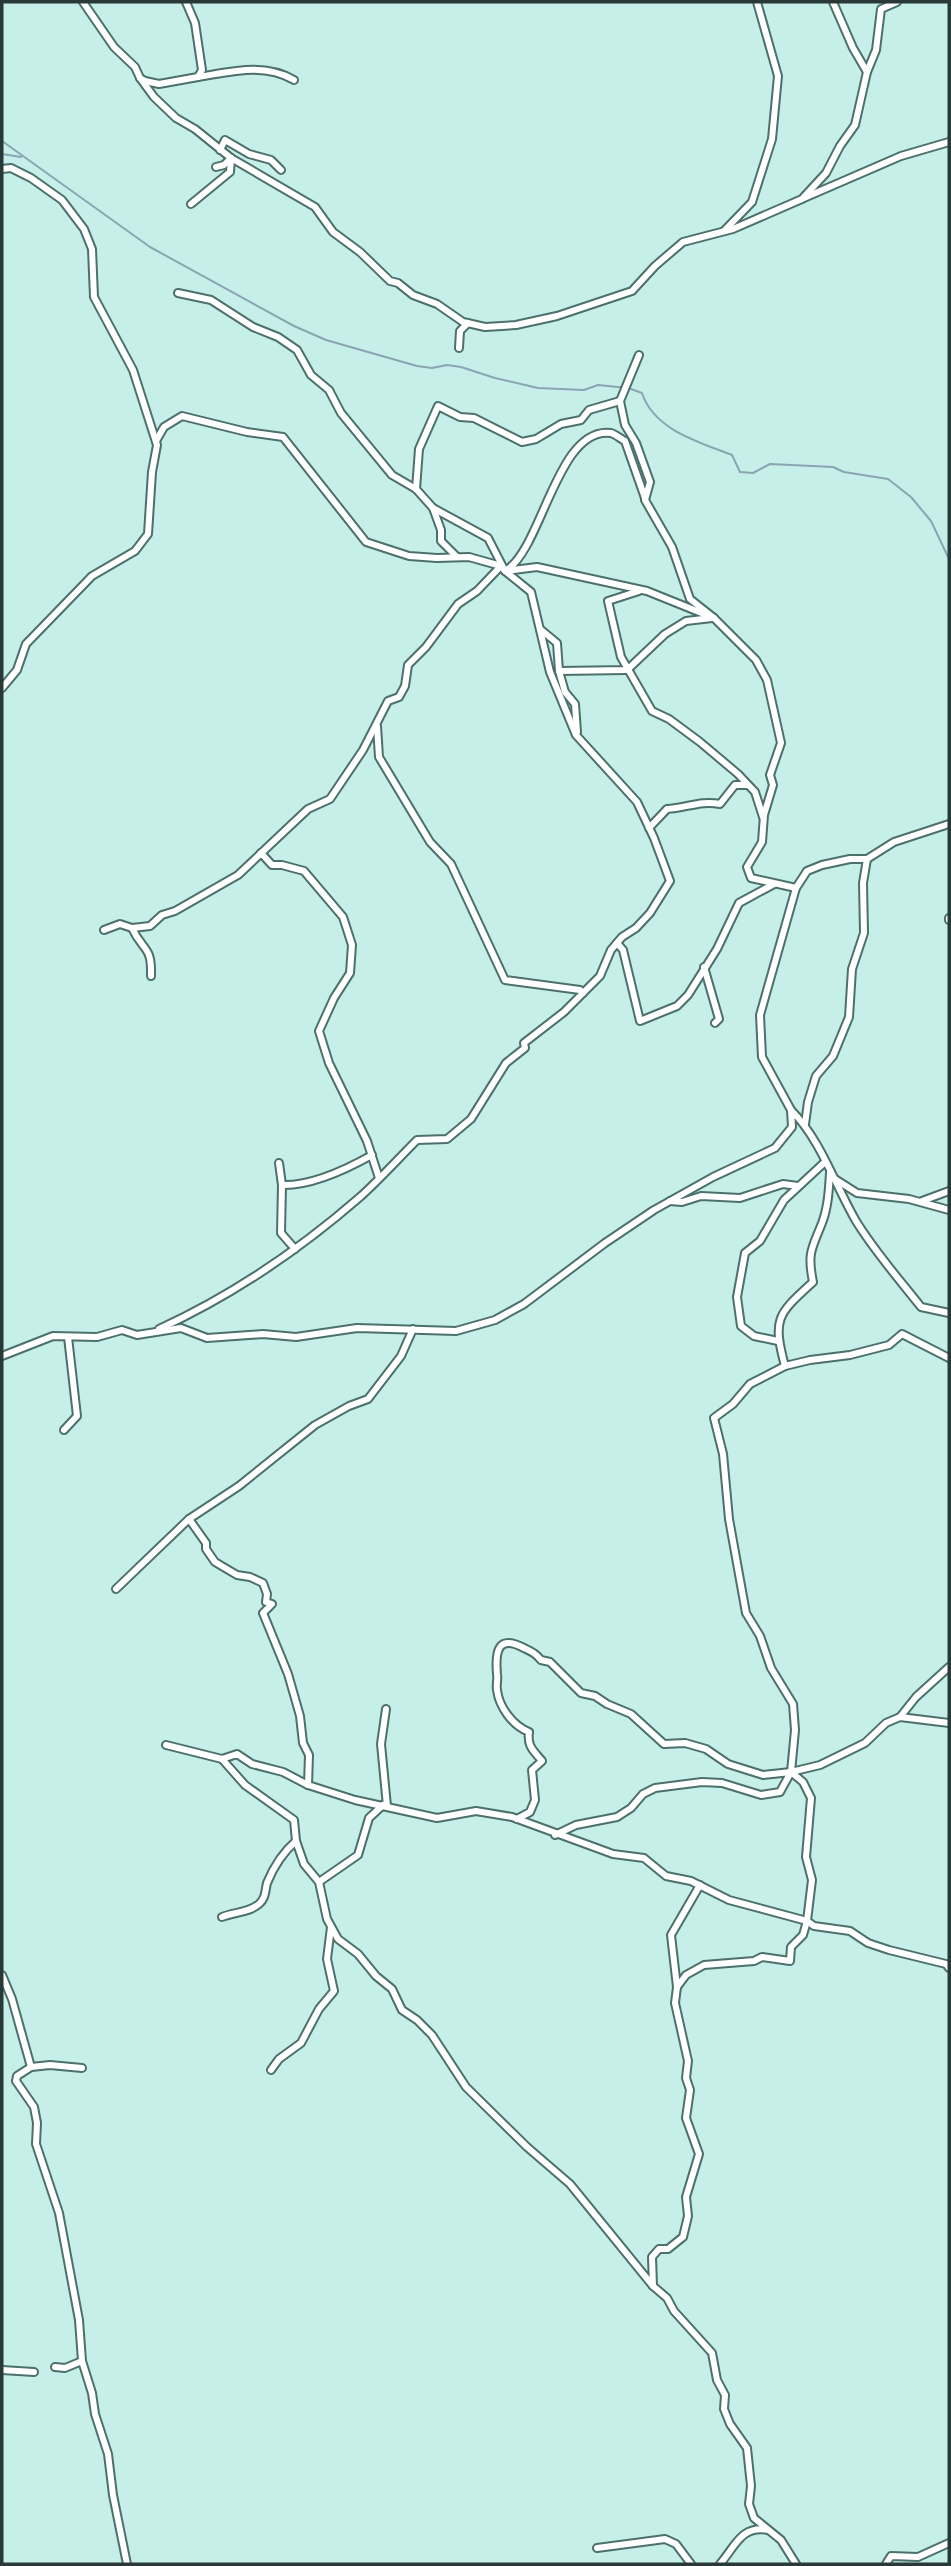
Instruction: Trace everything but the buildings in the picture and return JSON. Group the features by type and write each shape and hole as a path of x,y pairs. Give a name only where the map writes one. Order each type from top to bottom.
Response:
{"street":[{"path":"83,2 114,47 135,67 154,97 176,118 195,129 231,158 315,207 333,232 360,252 390,281 398,283 413,295 437,304 463,322 485,327 516,325 557,316 632,291 683,242 723,232 901,156 949,142"},
{"path":"186,2 195,23 199,45 202,70 198,77"},
{"path":"723,232 752,202 772,139 778,76 757,2"},
{"path":"833,2 848,38 867,72"},
{"path":"802,199 827,173 840,146 855,125 867,72 876,50 881,9 897,2"},
{"path":"140,78 159,84 246,69 282,73 294,80"},
{"path":"220,150 225,140 249,154 271,160 281,170"},
{"path":"216,167 224,165 231,158"},
{"path":"191,204 230,172 231,158"},
{"path":"2,169 11,168 32,178 62,200 83,229 92,249 94,298 133,370 156,441 148,534 135,551 92,576 26,644 17,670 2,688"},
{"path":"178,293 211,300 253,327 278,337 297,351 310,375 329,390 341,413 393,475 416,489 433,508 488,538 503,569"},
{"path":"459,348 460,331 468,323"},
{"path":"639,355 620,401 625,425 636,443 650,482 645,500"},
{"path":"416,489 419,449 438,406 460,418 474,418 522,442 536,439 561,424 582,419 589,410 620,401"},
{"path":"2,1356 53,1336 97,1337 122,1330 137,1335 159,1329 228,1294 295,1249 362,1195 417,1140 447,1139 471,1119 506,1063 525,1048 524,1043 564,1012 600,976 611,950 650,913 670,881 637,802 577,736 550,672 531,592 503,569 469,557 409,556 366,542 283,437 247,432 182,416 164,427 156,441"},
{"path":"104,930 120,924 132,928 150,926 162,915 175,911 238,875 308,810 330,799 363,750 388,701 400,696 408,666 426,648 458,604 503,569 515,564 525,551 538,519 573,452 591,436 611,433 625,441 645,500 672,547 690,599 714,618 756,660 767,680 781,743 770,775 773,785 764,819 762,842 747,867 751,878 796,888"},
{"path":"433,508 442,541 457,557"},
{"path":"503,569 537,566 642,590 714,618"},
{"path":"642,590 608,601 621,657 627,670 652,711 669,719 700,742 755,792 764,819"},
{"path":"559,671 627,670 665,634 686,621 714,618"},
{"path":"540,628 557,643 559,671 565,692 575,704 577,736"},
{"path":"376,720 379,757 430,842 452,864 505,981 580,990 583,993"},
{"path":"649,828 667,809 689,808 700,802 720,804 735,785 749,786"},
{"path":"949,824 894,842 867,859 850,859 807,871 796,888 760,1015 762,1057 791,1110 805,1124 857,1222 882,1259 921,1307 949,1313"},
{"path":"261,853 271,865 304,871 343,917 352,945 350,973 334,998 319,1031 329,1063 372,1155 379,1178"},
{"path":"805,1124 816,1076 833,1056 849,1017 852,969 863,933 863,883 867,859"},
{"path":"617,943 623,950 640,1021 677,1006 688,995 717,949 739,903 766,886 776,883"},
{"path":"132,928 136,938 147,948 151,960 151,976"},
{"path":"704,967 719,1019 715,1023"},
{"path":"159,1329 181,1328 207,1338 263,1334 296,1337 357,1328 456,1331 495,1320 524,1304 605,1243 670,1201 775,1148 792,1127 791,1110"},
{"path":"282,1185 291,1185 340,1170 372,1155"},
{"path":"778,1341 754,1336 741,1326 737,1297 745,1253 760,1241 784,1200 825,1162"},
{"path":"279,1163 282,1185 281,1233 295,1249"},
{"path":"832,1175 857,1193 895,1196 949,1210"},
{"path":"785,1366 778,1341 782,1312 813,1282 810,1266 813,1241 823,1222 832,1175"},
{"path":"670,1201 681,1202 701,1196 740,1198 783,1184 798,1186"},
{"path":"917,1203 949,1191"},
{"path":"116,1589 189,1519 239,1486 315,1425 368,1399 401,1356 413,1329"},
{"path":"555,1835 576,1825 617,1818 631,1808 643,1794 655,1788 702,1782 722,1783 761,1795 780,1792 791,1772 795,1730 793,1704 771,1668 760,1636 746,1613 729,1519 723,1454 715,1418 733,1404 750,1384 785,1366 889,1345 902,1334 949,1358"},
{"path":"64,1430 77,1416 68,1337"},
{"path":"189,1519 206,1543 206,1549 215,1562 237,1575 263,1583 267,1594 266,1602 272,1604 263,1613 288,1674 300,1716 303,1743 309,1755 308,1785"},
{"path":"517,1819 530,1812 535,1800 532,1770 542,1760 531,1749 529,1732 520,1729 501,1704 496,1688 498,1677 495,1659 498,1649 505,1643 514,1642 534,1651 541,1660 550,1662 566,1676 581,1693 595,1696 631,1714 664,1744 685,1743 706,1749 728,1764 763,1775 820,1765 865,1743 886,1723 900,1717 916,1697 949,1667"},
{"path":"385,1806 381,1744 386,1709"},
{"path":"900,1717 949,1723"},
{"path":"166,1745 222,1759 237,1754 252,1764 283,1772 308,1785 355,1800 437,1818 476,1811 517,1819 612,1854 644,1858 666,1876 700,1885 729,1900 807,1920 814,1926 850,1931 868,1943 946,1964 949,1968"},
{"path":"222,1759 245,1785 294,1820 296,1842 304,1864 319,1882 327,1919 338,1940 358,1954 376,1976 392,1989 402,2010 418,2020 432,2035 466,2087 527,2147 570,2184 712,2353 717,2380 724,2395 724,2409 730,2424 747,2448 751,2486 749,2504 754,2518 781,2540 796,2564"},
{"path":"677,1987 686,1975 704,1965 754,1961 762,1957 790,1961 791,1947 803,1936 812,1880 806,1857 811,1798 803,1782 791,1772"},
{"path":"319,1882 358,1855 369,1818 385,1806"},
{"path":"222,1917 244,1912 258,1905 264,1898 267,1884 282,1853 296,1842"},
{"path":"653,2286 652,2257 659,2249 668,2249 683,2237 688,2216 686,2197 699,2154 686,2118 690,2090 686,2078 688,2061 675,2003 677,1987 671,1935 700,1885"},
{"path":"271,2070 279,2059 301,2043 319,2009 334,1991 327,1959 331,1927"},
{"path":"2,1975 12,1999 31,2067"},
{"path":"82,2068 50,2065 31,2067 17,2076 16,2081 34,2107 37,2123 36,2144 59,2214 75,2297 82,2361 108,2454 127,2564"},
{"path":"55,2367 65,2368 82,2361"},
{"path":"2,2370 34,2372"},
{"path":"720,2564 745,2532 757,2528 768,2530"},
{"path":"597,2548 665,2539 676,2544 691,2564"},
{"path":"889,2562 893,2556 918,2557 949,2543"}],"waterway":[{"path":"2,141 150,247 294,326 326,340 417,366 461,367 538,388 584,390 598,385 628,388 642,393 656,416 679,433 732,455 740,472 753,473 770,464 833,467 844,472 888,479 911,497 931,521 949,559"},
{"path":"2,154 21,157"}]}
